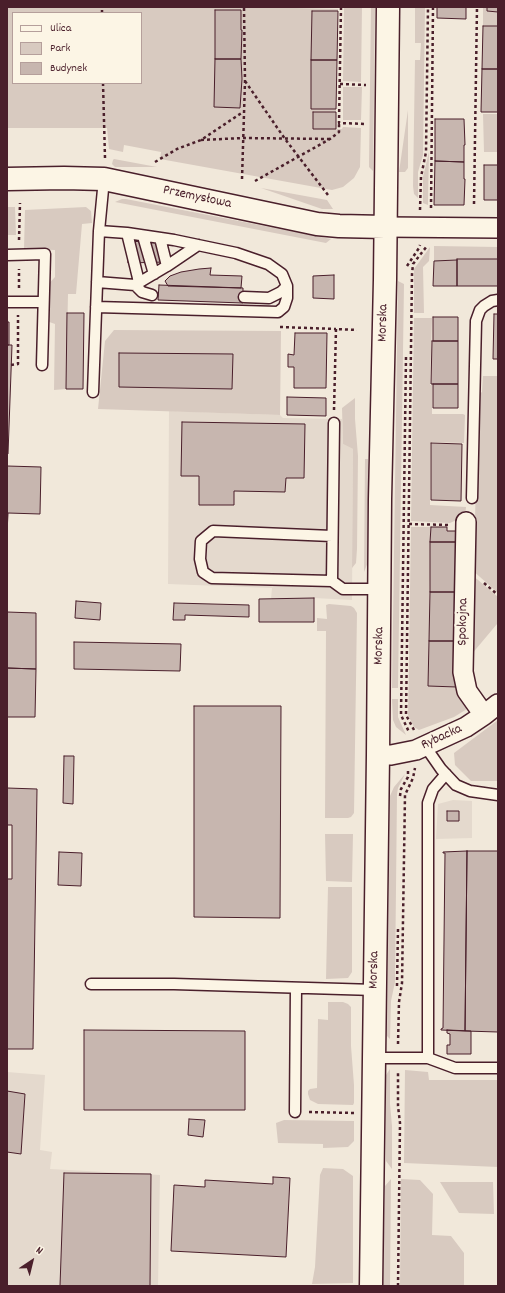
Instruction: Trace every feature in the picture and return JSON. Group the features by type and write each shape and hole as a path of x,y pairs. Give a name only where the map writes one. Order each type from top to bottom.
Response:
{"street":[{"name":"Morska","path":"371,1286 380,499 388,7"},
{"name":"Przemysłowa","path":"7,179 64,178 104,170 317,224 385,227"},
{"path":"385,227 498,228"},
{"name":"Spokojna","path":"466,524 463,672 467,691 491,710"},
{"name":"Rybacka","path":"378,755 391,755 408,752 421,739 456,732 491,710"}],"lane":[{"path":"93,392 99,231 104,170"},
{"path":"96,307 278,312 284,307 287,298 286,286 282,274 268,264 236,253 198,245 127,233 99,231"},
{"path":"127,233 137,284 142,292 152,295"},
{"path":"143,236 154,274"},
{"path":"160,238 167,266"},
{"path":"97,282 137,284 198,245"},
{"path":"7,255 45,254 42,365"},
{"path":"244,297 269,298 281,292 286,286"},
{"path":"472,498 476,321 480,310 484,306 492,301 498,300"},
{"path":"7,302 43,302"},
{"path":"332,581 334,423"},
{"path":"332,536 213,531 201,541 200,559 203,572 212,578 332,581 343,589 380,589"},
{"path":"421,739 446,774 456,785 470,792 498,795"},
{"path":"428,1058 428,803 433,789 446,774"},
{"path":"91,984 174,984 375,990"},
{"path":"295,1112 296,988"},
{"path":"374,1058 428,1058 455,1068 498,1068"}],"path":[{"path":"242,179 245,81 244,7"},
{"path":"255,181 330,139 339,132 341,7"},
{"path":"420,214 421,177 426,152 428,7"},
{"path":"431,206 433,7"},
{"path":"474,204 477,7"},
{"path":"245,81 298,157 328,195"},
{"path":"103,84 104,170"},
{"path":"340,84 366,84"},
{"path":"155,162 177,149 201,140 244,112"},
{"path":"339,123 366,124"},
{"path":"201,140 243,138 330,139"},
{"path":"407,268 409,261 419,248 420,242"},
{"path":"421,739 413,729 406,716 405,694 409,524 411,274 413,264 428,244"},
{"path":"334,423 336,329 357,330"},
{"path":"406,355 401,715 409,735"},
{"path":"409,524 466,524"},
{"path":"398,1044 399,1000 402,983 405,795 413,778 416,764"},
{"path":"398,1064 398,1103 400,1123 398,1286"},
{"path":"295,1112 399,1113"}],"shaded area":[{"path":"169,411 280,415 283,418 342,419 343,444 353,449 352,600 314,598 271,599 272,588 168,584"},
{"path":"453,800 472,801 472,838 436,839 438,804"},
{"path":"7,1072 45,1075 40,1150 52,1152 50,1169 160,1175 158,1286 7,1286"}],"green space":[{"path":"7,7 253,7 338,9 338,11 312,11 311,109 336,109 336,112 314,112 313,129 342,129 343,127 361,128 360,167 354,178 343,187 332,190 160,159 161,152 124,145 123,152 109,149 107,128 7,128"},
{"path":"344,7 362,7 361,82 343,81"},
{"path":"371,7 375,7 373,171 369,167"},
{"path":"415,7 425,7 423,155 418,172 418,198 414,194 413,186 415,60 420,60 421,43 415,43"},
{"path":"483,7 487,7 487,11 498,12 498,26 483,26"},
{"path":"343,87 362,87 361,120 343,120"},
{"path":"408,110 408,168 405,172 399,172"},
{"path":"483,114 498,114 498,152 484,152"},
{"path":"429,152 428,205 423,203 423,177"},
{"path":"114,159 157,167 115,167 112,164"},
{"path":"261,188 327,200 333,209 322,209"},
{"path":"122,199 331,239 326,243 115,202"},
{"path":"7,207 15,207 16,235 7,235"},
{"path":"86,207 91,211 92,223 82,224 76,294 68,294 66,389 54,390 55,324 38,318 40,293 55,277 55,250 24,249 25,210"},
{"path":"434,246 498,247 498,259 434,261"},
{"path":"430,247 429,261 423,267 424,313 414,313 414,269"},
{"path":"398,281 404,284 398,688 392,688"},
{"path":"414,318 432,318 430,385 432,385 432,414 465,415 464,443 430,442 430,505 466,507 465,516 450,523 411,521"},
{"path":"114,330 281,331 280,415 98,409 105,341"},
{"path":"483,376 498,376 498,593 471,569 472,517 475,517 479,394 482,392"},
{"path":"355,398 358,456 357,549 356,563 352,568 353,449 343,444 342,408"},
{"path":"365,459 368,459 369,468 368,562 364,572"},
{"path":"411,527 431,527 428,686 457,687 459,695 467,709 454,717 419,730 414,727 408,715"},
{"path":"471,574 498,597 498,619 497,624 471,655"},
{"path":"326,605 351,606 357,613 354,813 348,818 325,818 326,631 317,631 317,618 327,619"},
{"path":"392,699 398,699 398,717 406,735 396,727 393,720"},
{"path":"498,720 498,781 471,781 455,765 454,753"},
{"path":"405,774 398,788 397,794 395,982 391,1001 390,1039 387,1036 390,796 394,787"},
{"path":"325,834 353,834 352,882 326,881"},
{"path":"328,887 352,887 352,972 348,978 326,979"},
{"path":"328,1002 343,1002 351,1007 351,1046 354,1085 353,1105 318,1104 310,1100 308,1094 310,1089 317,1088 318,1019 328,1020"},
{"path":"390,1069 392,1169 386,1161 386,1075"},
{"path":"405,1070 428,1072 429,1080 498,1080 498,1167 404,1163"},
{"path":"284,1120 354,1121 354,1141 348,1147 323,1148 323,1144 278,1143 276,1123"},
{"path":"323,1168 343,1169 353,1176 353,1283 312,1284 315,1267 320,1175"},
{"path":"391,1179 390,1286 383,1286 385,1186"},
{"path":"401,1179 420,1180 433,1194 432,1235 451,1236 464,1253 464,1286 400,1286"},
{"path":"440,1182 493,1182 494,1214 459,1213"}],"building":[{"path":"437,7 466,7 466,19 437,18"},
{"path":"487,7 498,7 498,12 487,11"},
{"path":"215,10 241,10 241,59 215,59"},
{"path":"312,11 338,11 337,60 311,60"},
{"path":"483,26 498,26 498,69 482,69"},
{"path":"215,59 241,59 242,79 240,108 214,107"},
{"path":"311,60 337,60 336,109 311,109"},
{"path":"482,69 498,69 498,112 481,112"},
{"path":"313,112 336,112 336,129 313,129"},
{"path":"435,119 464,119 464,162 435,161"},
{"path":"435,161 464,162 464,205 434,205"},
{"path":"484,165 498,165 498,200 484,200"},
{"path":"165,240 166,262 128,263 127,242"},
{"path":"457,259 498,259 498,286 457,286"},
{"path":"457,260 457,286 433,286 434,261"},
{"path":"211,268 210,275 242,276 241,288 168,286 165,281 170,276 181,272"},
{"path":"334,275 334,299 313,298 313,276"},
{"path":"159,285 243,288 243,303 158,300"},
{"path":"67,313 84,313 83,389 66,389"},
{"path":"494,314 498,314 498,359 493,359"},
{"path":"433,317 458,317 458,341 433,341"},
{"path":"7,322 9,322 9,345 7,345"},
{"path":"295,333 327,333 326,388 294,388 294,367 288,367 288,354 294,355"},
{"path":"432,341 458,341 458,384 431,384"},
{"path":"7,345 12,345 8,454 7,454"},
{"path":"119,353 233,354 232,389 119,387"},
{"path":"433,384 458,384 458,408 433,408"},
{"path":"287,397 326,398 326,416 287,415"},
{"path":"182,422 305,424 304,478 286,478 285,492 234,491 234,505 199,505 199,476 181,476"},
{"path":"431,443 462,444 461,501 431,500"},
{"path":"7,466 41,467 40,514 8,513 7,533"},
{"path":"431,527 447,527 447,531 460,531 460,542 430,542"},
{"path":"430,542 460,542 459,592 430,592"},
{"path":"430,592 459,592 458,641 429,641"},
{"path":"314,598 314,622 259,622 259,599"},
{"path":"76,601 101,603 100,620 75,618"},
{"path":"174,603 249,605 249,617 185,615 185,620 173,620"},
{"path":"7,612 36,613 36,669 7,668"},
{"path":"429,641 458,641 457,687 428,686"},
{"path":"74,642 181,644 180,671 74,669"},
{"path":"7,668 36,669 35,717 7,717"},
{"path":"194,706 281,706 280,918 194,917"},
{"path":"64,756 74,756 73,804 63,803"},
{"path":"7,788 37,789 33,1049 7,1049 7,879 12,879 12,825 7,825"},
{"path":"447,811 459,811 459,821 447,821"},
{"path":"467,851 498,851 498,1032 465,1031"},
{"path":"467,851 465,1031 441,1030 443,1028 445,853 443,852"},
{"path":"59,852 82,853 81,886 58,885"},
{"path":"84,1030 245,1031 245,1110 84,1110"},
{"path":"447,1030 471,1031 471,1054 447,1054 447,1045 450,1045 450,1034 447,1033"},
{"path":"7,1091 25,1094 21,1154 7,1152"},
{"path":"189,1119 205,1120 203,1137 188,1135"},
{"path":"64,1173 151,1174 150,1286 60,1286"},
{"path":"273,1177 290,1178 286,1257 171,1251 174,1185 205,1187 205,1180 273,1184"}]}
